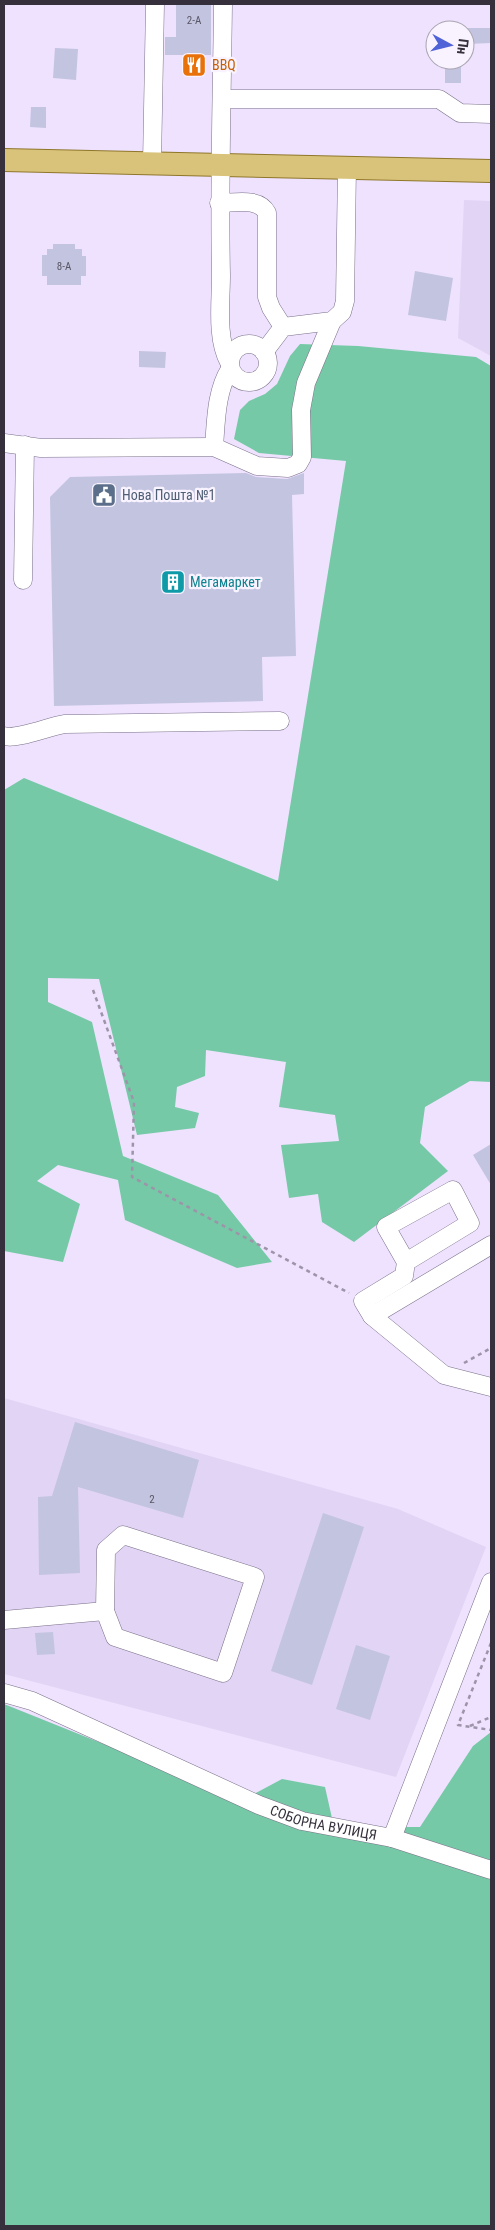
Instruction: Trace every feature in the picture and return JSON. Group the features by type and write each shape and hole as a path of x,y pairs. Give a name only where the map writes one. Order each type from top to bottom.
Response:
{"main road":[{"path":"4,160 491,171"}],"street":[{"path":"152,163 155,4"},
{"path":"223,4 219,203 224,352 238,379 250,383"},
{"path":"222,99 439,100 460,113 491,114"},
{"path":"4,443 41,448 214,447 257,466 288,468 298,464 302,457 301,410 306,383 332,321 342,312 345,301 347,167"},
{"path":"219,203 258,202 264,207 267,213 267,298 270,308 283,327"},
{"path":"264,352 283,327 332,321"},
{"path":"222,323 242,346"},
{"path":"214,447 216,418 224,378 235,350 242,346 254,345 264,352 267,358 266,372 257,381 250,383 226,400 216,418"},
{"path":"23,580 25,445"},
{"path":"4,748 11,736 65,724 280,721"},
{"path":"406,1262 470,1223 452,1190 386,1227 406,1262 404,1276 363,1300 372,1316 444,1375 491,1387"},
{"path":"372,1316 491,1245"},
{"path":"123,1535 255,1577 223,1672 115,1637 105,1611 106,1550 123,1535"},
{"name":"СОБОРНА ВУЛИЦЯ","path":"4,1694 32,1701 259,1805 302,1821 392,1838 491,1582"},
{"path":"4,1620 105,1611"},
{"path":"392,1838 491,1870"}],"path":[{"path":"93,990 134,1102 132,1177 363,1300"},
{"path":"444,1375 491,1348"},
{"path":"491,1643 458,1725 491,1730"},
{"path":"468,1726 491,1716"}],"shaded area":[{"path":"464,200 491,201 491,356 458,338"},
{"path":"4,1398 398,1509 486,1547 396,1777 4,1674"}],"green space":[{"path":"300,344 358,346 476,357 491,366 491,1082 470,1081 425,1107 420,1143 448,1171 354,1242 322,1222 318,1194 289,1198 281,1145 339,1141 335,1115 279,1107 286,1062 206,1050 205,1076 177,1087 175,1107 199,1113 195,1128 137,1135 99,979 48,978 48,1002 92,1022 123,1156 218,1195 272,1262 237,1268 125,1220 118,1180 58,1165 37,1181 80,1204 63,1262 4,1251 4,790 24,778 278,881 346,461 259,453 234,439 240,410 249,401 265,394 277,384 290,356"},
{"path":"4,1704 243,1800 282,1779 325,1787 334,1827 420,1827 473,1746 491,1732 491,2226 4,2226"}],"building":[{"path":"176,4 211,4 211,55 165,55 165,37 176,37"},
{"path":"475,28 491,28 491,43 475,44"},
{"path":"55,48 78,49 76,80 53,78"},
{"path":"445,70 461,70 461,83 445,83"},
{"path":"31,107 46,107 46,128 30,127"},
{"path":"53,244 75,244 75,249 82,249 82,256 86,256 86,276 81,276 81,285 47,285 47,276 42,276 42,255 47,255 47,249 53,249"},
{"path":"415,271 453,278 446,321 408,315"},
{"path":"139,351 166,352 165,368 139,367"},
{"name":"Мегамаркет","path":"246,473 256,477 287,479 304,473 304,494 292,495 296,656 262,657 263,701 54,706 50,497 70,477"},
{"path":"491,1144 491,1185 473,1155"},
{"path":"75,1422 199,1460 183,1518 78,1487 80,1573 39,1575 38,1497 52,1496"},
{"path":"323,1513 364,1527 312,1685 271,1671"},
{"path":"53,1632 55,1654 37,1655 35,1633"},
{"path":"356,1645 390,1656 370,1720 336,1709"}],"place":[{"name":"BBQ","path":"194,65"},
{"name":"Нова Пошта №1","path":"104,495"},
{"name":"Мегамаркет","path":"173,582"}]}
